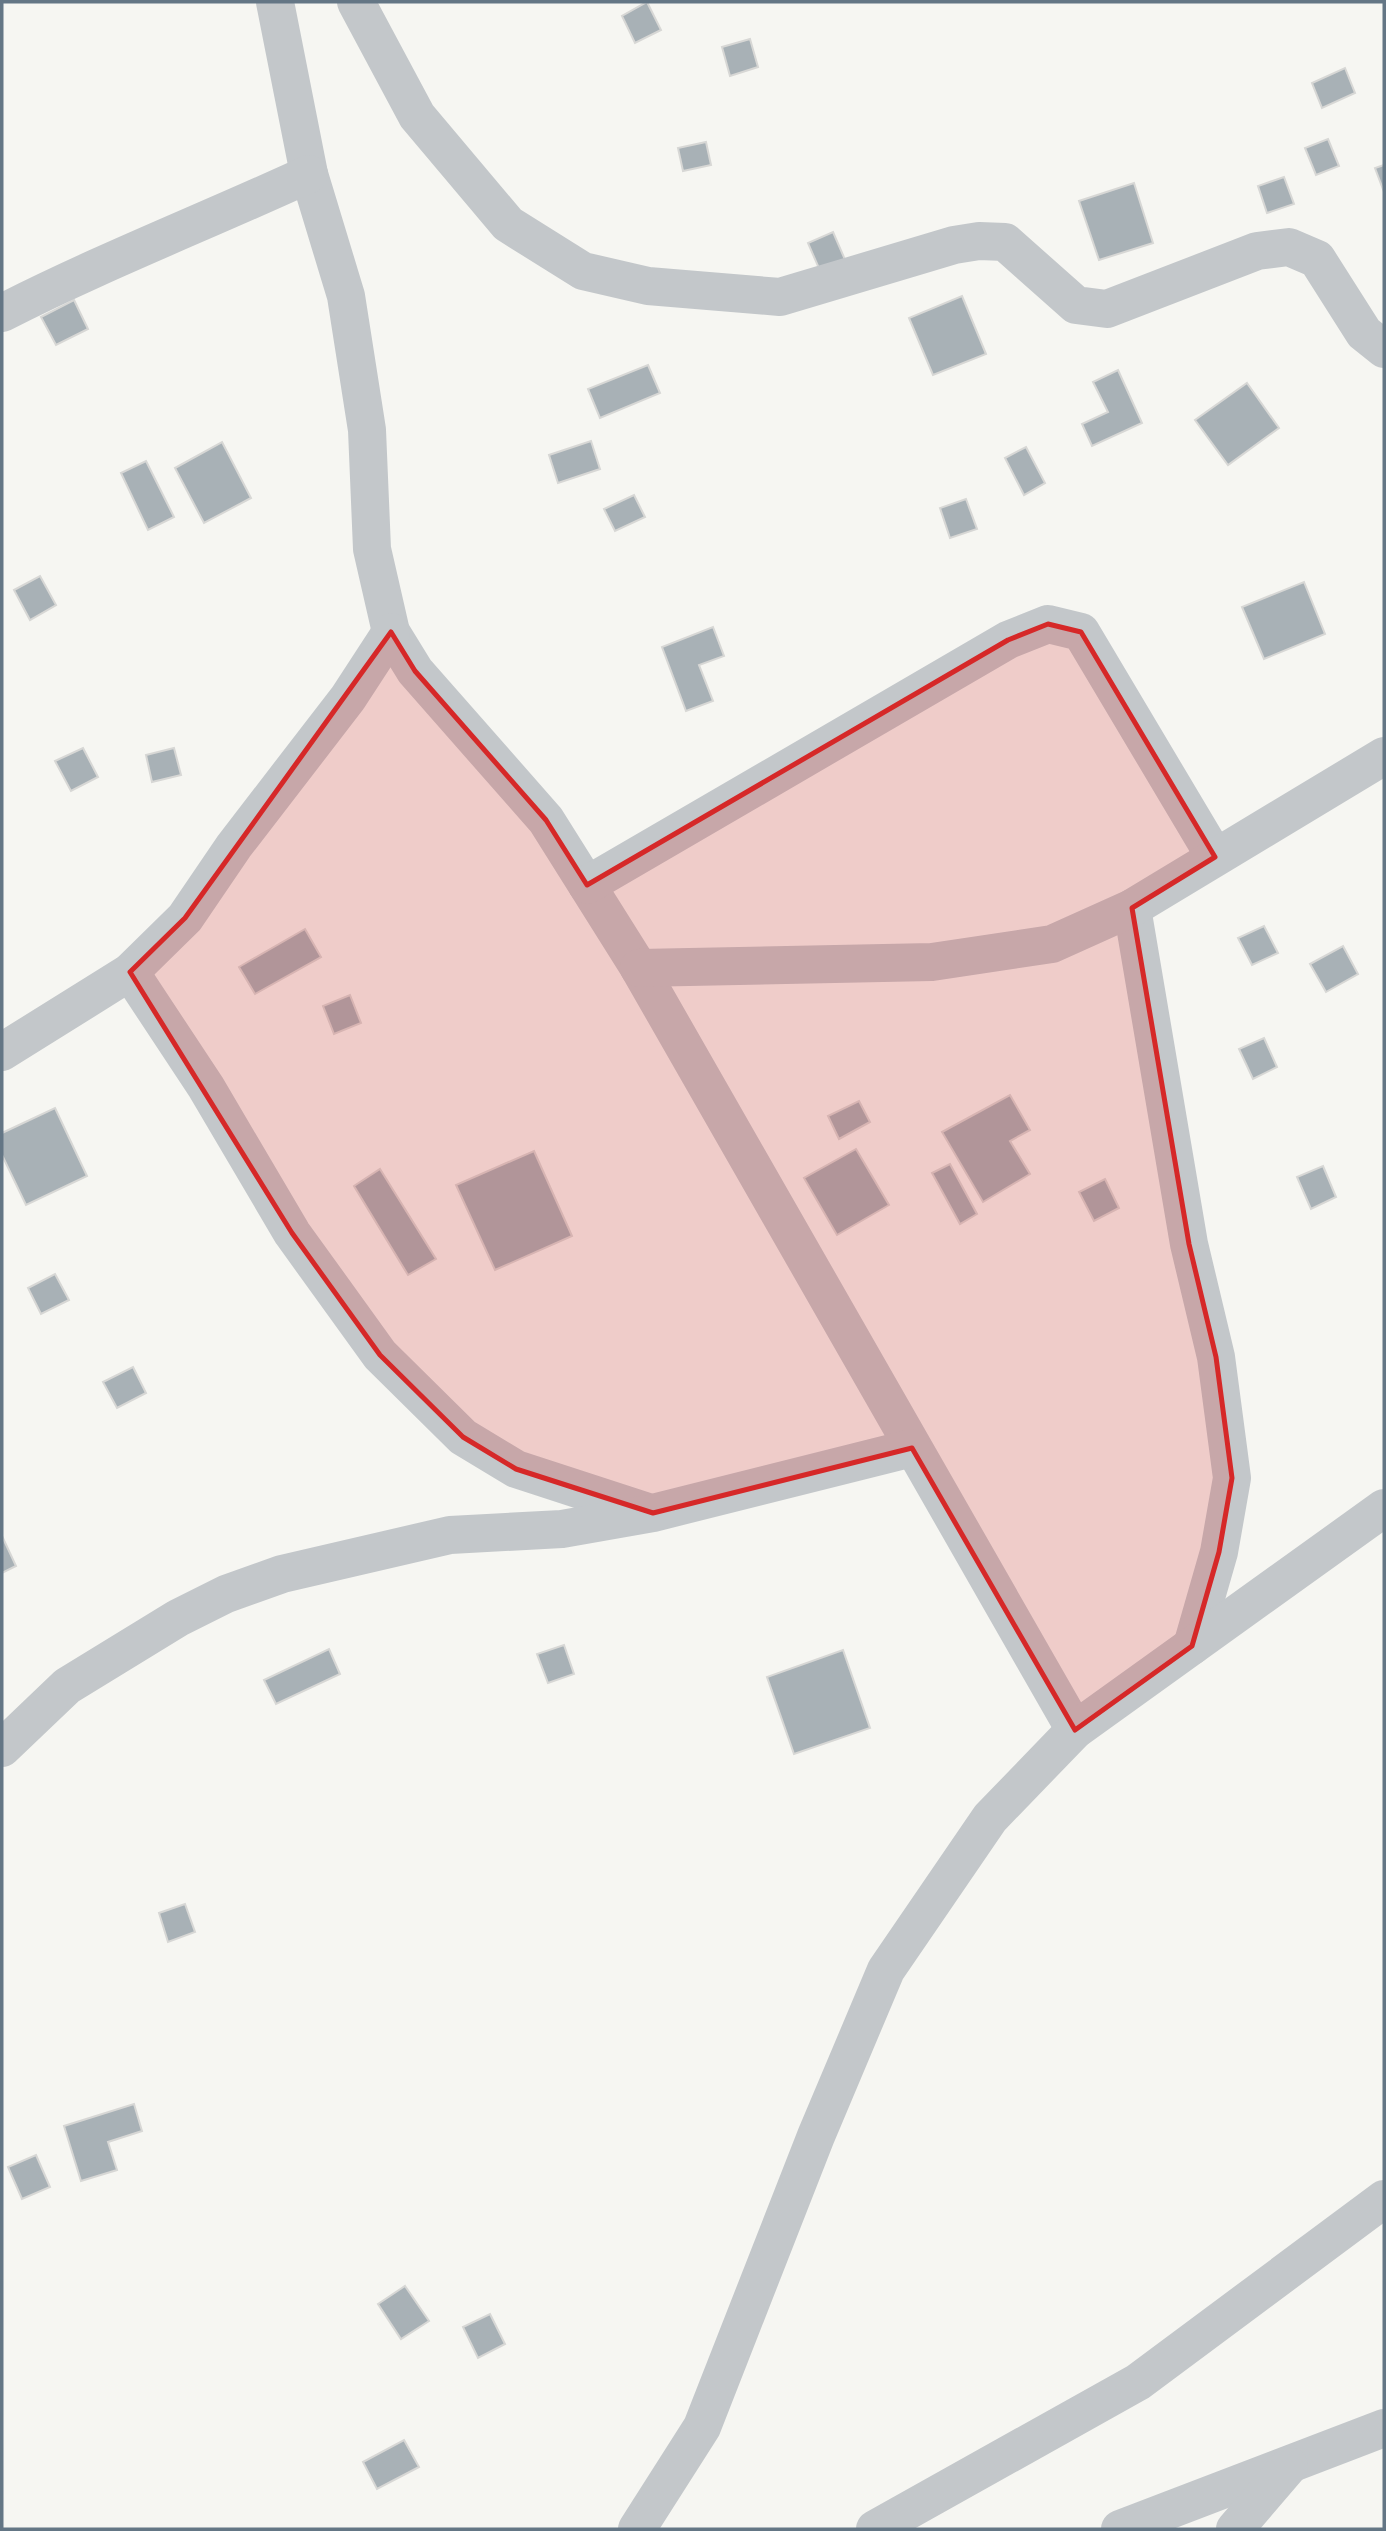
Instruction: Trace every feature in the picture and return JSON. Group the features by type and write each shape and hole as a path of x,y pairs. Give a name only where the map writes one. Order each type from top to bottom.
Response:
{"street":[{"path":"275,2 309,174 346,296 367,430 372,549 391,632 415,671 546,820 639,968 1075,1731"},
{"path":"356,2 417,116 508,225 583,271 648,286 780,297 954,245 979,241 1005,242 1076,305 1107,309 1257,251 1289,247 1317,260 1364,333 1384,349"},
{"path":"2,313 89,269 183,232 309,174"},
{"path":"587,885 1008,640 1048,624 1081,632 1215,857"},
{"path":"2,1052 130,972 184,918 234,846 348,698 391,632"},
{"path":"639,968 932,962 1052,944 1132,908 1384,756"},
{"path":"1132,908 1189,1244 1216,1357 1232,1478 1219,1552 1192,1646"},
{"path":"130,972 206,1087 292,1233 380,1354 463,1437 516,1469 653,1513"},
{"path":"2,1748 67,1686 178,1618 226,1594 282,1574 450,1535 562,1529 653,1513 912,1448"},
{"path":"638,2529 702,2427 816,2136 886,1970 990,1818 1075,1731 1384,1508"},
{"path":"875,2529 1138,2382 1384,2199"},
{"path":"1120,2529 1384,2428"},
{"path":"1235,2529 1293,2461"}],"highlighted area":[{"path":"1048,624 1081,632 1215,857 1132,908 1189,1244 1216,1357 1232,1478 1219,1552 1192,1646 1075,1730 912,1448 653,1513 561,1485 516,1469 463,1437 380,1355 292,1233 130,972 185,918 391,632 415,671 546,820 587,885 1008,640"}],"building":[{"path":"647,2 661,30 635,43 622,16"},
{"path":"750,39 758,67 730,76 722,47"},
{"path":"1345,68 1355,93 1322,108 1312,83"},
{"path":"1328,139 1339,166 1316,175 1305,148"},
{"path":"706,142 711,165 683,171 678,148"},
{"path":"1384,165 1384,192 1375,168"},
{"path":"1284,177 1294,204 1267,213 1258,186"},
{"path":"1134,183 1153,243 1099,260 1079,201"},
{"path":"833,232 846,262 821,273 808,243"},
{"path":"962,296 986,354 933,375 909,318"},
{"path":"74,300 88,329 56,345 41,317"},
{"path":"648,365 660,393 600,418 588,389"},
{"path":"1118,370 1142,423 1092,446 1082,424 1108,412 1093,382"},
{"path":"1247,383 1279,428 1228,465 1195,420"},
{"path":"591,441 600,469 558,483 549,455"},
{"path":"222,442 251,498 204,523 175,468"},
{"path":"1026,447 1045,483 1024,495 1005,458"},
{"path":"146,461 174,517 148,530 121,473"},
{"path":"634,495 645,517 615,531 604,509"},
{"path":"966,499 977,529 950,538 940,508"},
{"path":"40,576 56,605 30,620 14,590"},
{"path":"1304,582 1325,634 1264,659 1242,607"},
{"path":"713,627 724,656 699,665 713,701 686,711 662,647"},
{"path":"83,748 98,777 71,791 55,761"},
{"path":"174,748 181,775 152,782 146,755"},
{"path":"1264,926 1278,953 1252,965 1238,938"},
{"path":"305,929 321,957 255,994 239,967"},
{"path":"1343,946 1358,974 1326,992 1310,964"},
{"path":"350,995 361,1023 334,1034 323,1006"},
{"path":"1264,1038 1277,1067 1253,1079 1239,1049"},
{"path":"1010,1095 1030,1130 1010,1141 1030,1174 983,1202 942,1132"},
{"path":"859,1101 870,1122 839,1139 828,1116"},
{"path":"55,1108 87,1176 26,1205 2,1155 2,1133"},
{"path":"856,1149 889,1205 837,1235 804,1178"},
{"path":"534,1151 572,1236 495,1270 456,1185"},
{"path":"950,1164 977,1214 960,1224 932,1173"},
{"path":"1323,1166 1336,1197 1311,1209 1297,1177"},
{"path":"380,1169 436,1259 408,1275 354,1186"},
{"path":"1105,1179 1119,1208 1094,1221 1079,1192"},
{"path":"55,1274 69,1300 41,1314 28,1288"},
{"path":"133,1367 146,1393 117,1408 103,1382"},
{"path":"2,1536 16,1566 2,1573"},
{"path":"564,1645 574,1674 548,1683 537,1654"},
{"path":"329,1649 340,1674 276,1704 264,1680"},
{"path":"843,1650 870,1728 794,1754 767,1677"},
{"path":"185,1904 195,1932 168,1942 159,1913"},
{"path":"134,2104 142,2131 108,2142 117,2170 81,2181 64,2126"},
{"path":"36,2155 50,2187 22,2199 8,2167"},
{"path":"405,2286 429,2321 401,2339 378,2304"},
{"path":"490,2314 505,2344 478,2358 463,2327"},
{"path":"404,2440 419,2467 377,2489 363,2462"}]}
